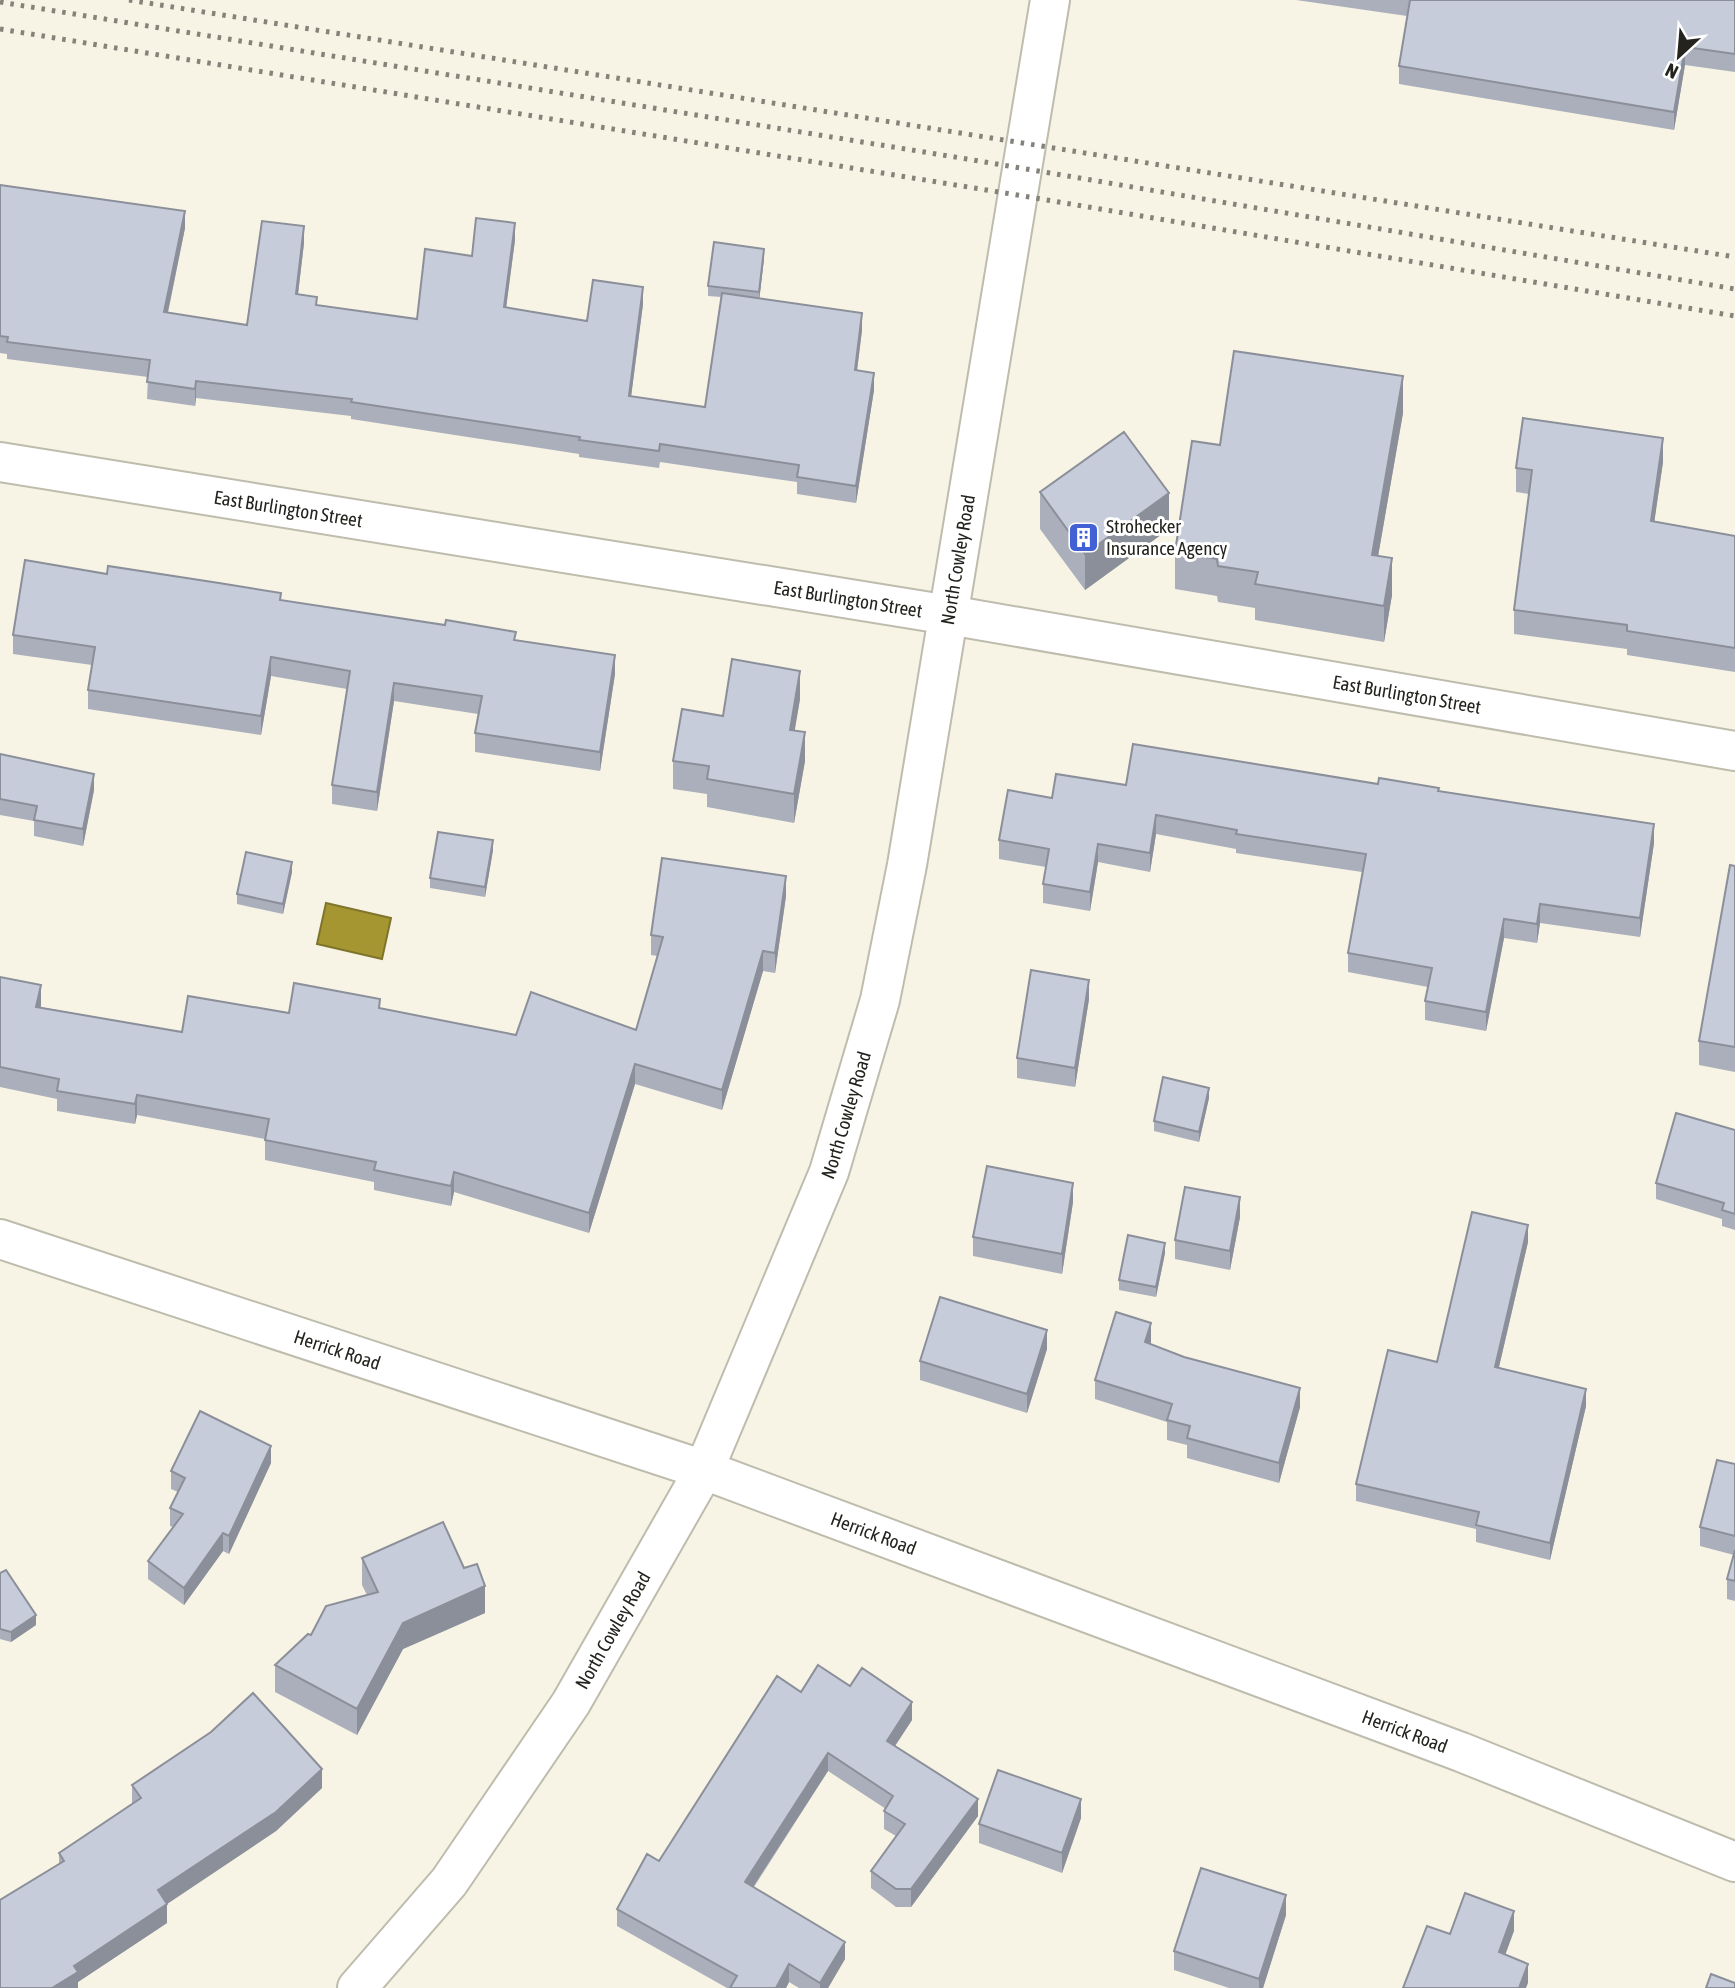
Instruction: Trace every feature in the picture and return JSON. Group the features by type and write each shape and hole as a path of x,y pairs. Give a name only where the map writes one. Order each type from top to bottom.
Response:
{"street":[{"name":"North Cowley Road","path":"356,1988 449,1882 571,1703 704,1470 829,1172 880,1000 907,865 1049,0"},
{"name":"East Burlington Street","path":"0,462 949,615 1735,751"},
{"name":"Herrick Road","path":"0,1239 704,1470 1461,1752 1735,1862"}],"shaded area":[{"path":"326,903 391,918 382,959 317,944"}],"building":[{"path":"1410,0 1735,0 1735,54 1685,47 1674,112 1399,66"},
{"path":"0,185 185,211 164,312 247,325 262,221 304,226 296,294 317,297 316,305 417,319 425,249 472,256 476,218 515,223 504,307 587,321 593,280 643,287 629,396 705,407 722,293 862,313 855,370 874,373 856,486 797,477 799,465 660,444 659,451 579,440 580,437 351,402 352,399 196,381 195,389 147,382 150,360 7,342 8,337 0,336"},
{"path":"714,242 764,249 759,292 708,286"},
{"path":"1234,351 1403,376 1372,555 1392,558 1384,606 1255,584 1258,572 1218,566 1217,559 1175,552 1192,441 1220,445"},
{"path":"1523,418 1663,438 1651,521 1735,536 1735,648 1627,631 1627,625 1514,610 1532,470 1516,468"},
{"path":"1124,432 1169,493 1085,554 1040,492"},
{"path":"25,560 107,574 108,566 219,583 281,593 280,600 445,625 446,620 516,632 514,640 615,655 600,752 475,733 482,696 394,683 377,792 332,785 350,671 271,657 261,716 88,690 95,647 13,635"},
{"path":"732,659 800,671 790,730 805,732 794,794 707,779 709,766 673,761 682,709 723,716"},
{"path":"1133,744 1378,784 1379,778 1439,788 1438,791 1654,824 1640,918 1540,904 1537,924 1504,919 1486,1012 1425,1001 1432,968 1348,953 1366,854 1236,834 1237,830 1156,815 1150,853 1098,844 1090,892 1043,884 1049,849 999,840 1008,790 1052,798 1056,774 1126,785"},
{"path":"0,754 94,774 83,829 34,820 37,806 0,799"},
{"path":"438,832 493,840 485,887 430,878"},
{"path":"246,852 292,862 283,904 237,894"},
{"path":"662,858 786,876 775,953 763,951 722,1090 635,1064 589,1213 454,1172 451,1186 374,1170 376,1162 265,1140 269,1119 137,1095 135,1104 57,1091 59,1079 0,1067 0,977 41,985 36,1007 182,1032 188,996 289,1013 294,983 380,999 379,1008 516,1035 531,992 636,1030 663,937 651,935"},
{"path":"1730,865 1735,866 1735,1047 1699,1041"},
{"path":"1031,970 1089,980 1075,1068 1017,1058"},
{"path":"1163,1077 1209,1088 1199,1132 1154,1121"},
{"path":"1676,1113 1735,1130 1735,1214 1722,1210 1724,1203 1656,1183"},
{"path":"987,1166 1073,1183 1062,1254 973,1237"},
{"path":"1185,1187 1240,1197 1230,1251 1175,1240"},
{"path":"1472,1212 1528,1225 1495,1367 1586,1389 1550,1543 1476,1525 1479,1512 1356,1484 1388,1350 1437,1362"},
{"path":"1128,1235 1165,1243 1156,1287 1119,1280"},
{"path":"940,1297 1047,1330 1027,1394 920,1361"},
{"path":"1116,1312 1151,1323 1145,1342 1184,1357 1300,1388 1279,1463 1187,1438 1190,1426 1167,1420 1172,1404 1095,1380"},
{"path":"200,1411 271,1446 229,1536 223,1533 184,1588 148,1561 183,1514 170,1508 185,1478 171,1471"},
{"path":"1717,1460 1735,1464 1735,1536 1700,1527"},
{"path":"443,1522 464,1568 477,1564 485,1586 403,1623 357,1709 275,1665 308,1634 311,1635 326,1606 378,1592 362,1558"},
{"path":"1735,1550 1735,1581 1727,1579"},
{"path":"6,1570 36,1615 11,1632 0,1629 0,1573"},
{"path":"818,1665 850,1686 862,1668 912,1702 887,1741 978,1799 911,1889 896,1889 871,1871 905,1824 884,1811 893,1796 828,1753 745,1882 845,1942 820,1983 789,1964 776,1988 730,1988 737,1976 617,1909 647,1854 659,1861 777,1676 801,1692"},
{"path":"253,1693 322,1769 276,1812 158,1890 167,1904 74,1966 78,1972 52,1988 0,1988 0,1900 64,1861 59,1853 141,1798 132,1785 211,1732"},
{"path":"998,1770 1081,1799 1062,1853 979,1824"},
{"path":"1201,1868 1286,1895 1259,1979 1174,1951"},
{"path":"1465,1893 1514,1911 1499,1952 1528,1964 1519,1988 1403,1988 1427,1926 1450,1934"},
{"path":"1711,1974 1735,1983 1735,1988 1706,1988"}],"railway":[{"path":"129,0 1735,257"},
{"path":"0,2 967,159 1735,289"},
{"path":"0,29 1017,195 1735,316"}],"place":[{"name":"Strohecker Insurance Agency","path":"1083,537"}]}
